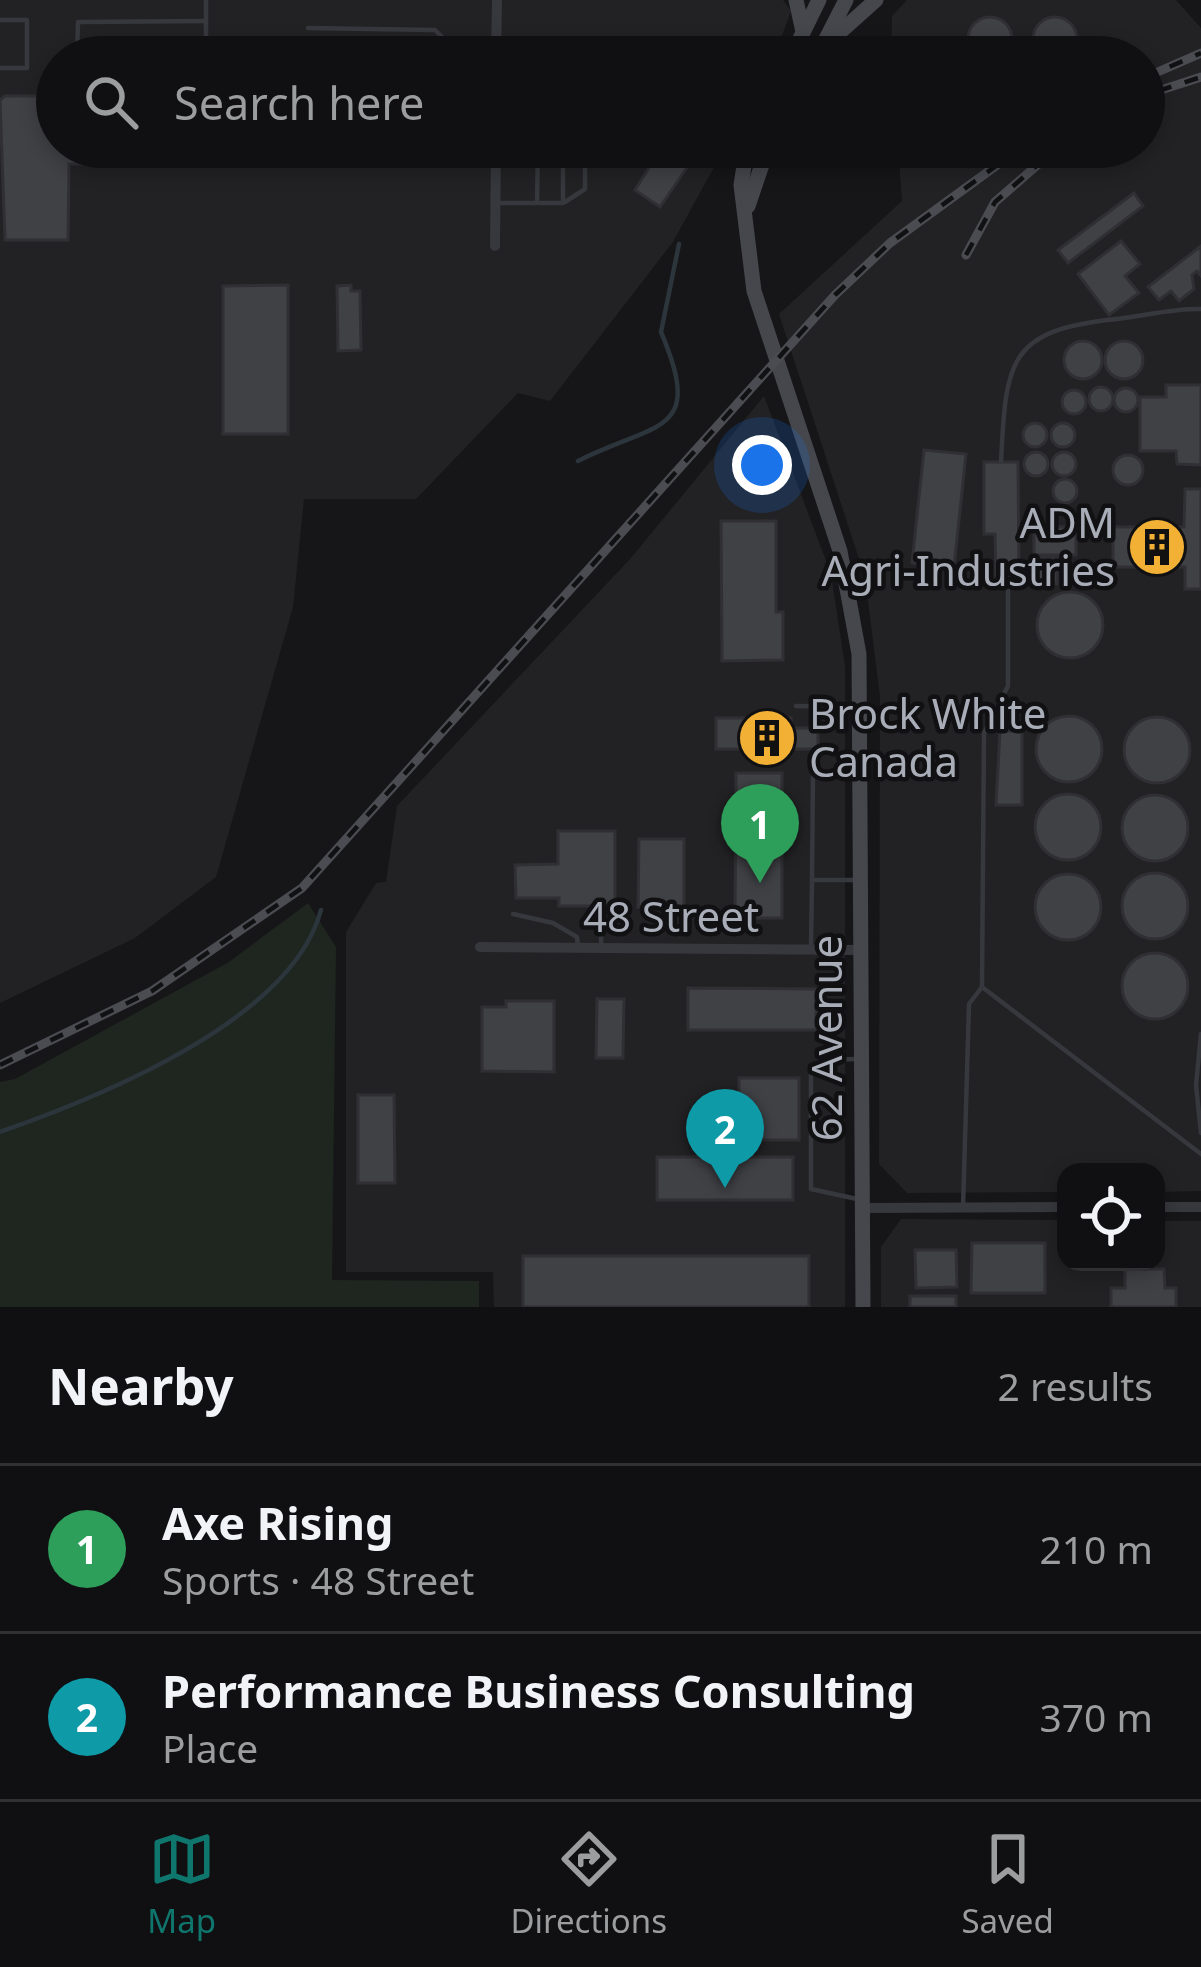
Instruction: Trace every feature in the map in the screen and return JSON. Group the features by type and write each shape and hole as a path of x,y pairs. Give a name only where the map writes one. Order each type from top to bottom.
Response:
{"main road":[{"path":"796,0 803,35"},
{"path":"803,35 819,0"},
{"path":"827,36 846,0"},
{"path":"837,36 876,0"},
{"name":"62 Avenue","path":"744,168 741,185 754,291 848,578 862,707 863,1307"},
{"name":"62 Avenue","path":"747,209 761,168"}],"street":[{"path":"496,36 497,0"},
{"path":"495,245 496,168"},
{"name":"48 Street","path":"480,947 862,950"},
{"path":"864,1204 1057,1208"},
{"path":"1165,1207 1201,1207"}],"lane":[{"path":"206,0 206,36"},
{"path":"0,20 26,20 27,68 0,68"},
{"path":"78,36 78,22 206,21"},
{"path":"308,28 435,29 442,36"},
{"path":"537,203 538,168"},
{"path":"563,168 563,203"},
{"path":"496,203 563,203 585,189 585,168"},
{"path":"1001,462 1004,399 1017,360 1030,340 1063,324 1201,309"},
{"path":"963,1208 969,1004 982,987 984,733 1008,686 1008,580"},
{"path":"796,706 862,707"},
{"path":"811,950 813,772 862,772"},
{"path":"812,880 862,880"},
{"path":"601,910 601,950"},
{"path":"513,914 554,922 577,937 578,950"},
{"path":"982,987 1201,1154"},
{"path":"1201,1034 1196,1072 1201,1133"},
{"path":"863,1059 819,1060 811,1074 811,1189 864,1204"}],"shaded area":[{"path":"0,0 783,0 791,11 782,36 36,36 36,168 714,168 673,242 550,401 518,393 416,499 304,499 293,607 216,877 135,938 0,1003"},
{"path":"907,0 1176,0 1201,28 1201,1191 1165,1192 1165,1163 1057,1163 1057,1192 907,1193 879,1164 880,697 865,577 779,314 902,201 900,168 1165,168 1165,36 892,36 892,16"},
{"path":"764,396 831,574 845,666 845,1307 494,1307 493,1272 346,1272 346,932 376,883 386,882 397,806 631,558"},
{"path":"308,903 336,947 332,1280 479,1281 479,1307 0,1307 0,1082 15,1079 229,962"},
{"path":"901,1219 1057,1220 1057,1271 1165,1271 1165,1221 1201,1221 1201,1307 881,1307 881,1247"}],"building":[{"path":"990,17 1011,36 969,36 975,24"},
{"path":"1055,17 1071,23 1076,36 1034,36 1039,23"},
{"path":"36,96 36,168 69,168 68,240 5,240 0,100"},
{"path":"649,168 687,168 660,207 635,190"},
{"path":"1134,193 1143,206 1068,263 1058,250"},
{"path":"1121,241 1140,264 1125,276 1139,293 1109,315 1078,274"},
{"path":"1201,246 1201,276 1197,271 1192,275 1194,289 1179,301 1171,291 1159,300 1148,287"},
{"path":"288,285 288,434 223,434 223,286"},
{"path":"351,285 351,291 360,291 361,350 338,351 337,286"},
{"path":"1083,341 1097,346 1102,360 1097,374 1083,379 1069,374 1064,360 1069,346"},
{"path":"1124,341 1138,346 1143,360 1138,374 1124,379 1110,374 1105,360 1110,346"},
{"path":"1166,385 1201,385 1201,465 1177,464 1176,451 1140,451 1140,397 1166,397"},
{"path":"1101,387 1110,390 1110,408 1101,411 1092,408 1089,399 1092,390"},
{"path":"1126,388 1135,391 1135,409 1126,412 1117,409 1114,400 1117,391"},
{"path":"1074,390 1083,393 1083,411 1074,414 1065,411 1062,402 1065,393"},
{"path":"1035,423 1044,426 1044,444 1035,447 1026,444 1023,435 1026,426"},
{"path":"1063,423 1072,426 1072,444 1063,447 1054,444 1051,435 1054,426"},
{"path":"924,450 966,454 954,567 912,563"},
{"path":"1036,452 1045,455 1045,473 1036,476 1027,473 1024,464 1027,455"},
{"path":"1064,452 1073,455 1073,473 1064,476 1055,473 1052,464 1055,455"},
{"path":"1128,455 1139,459 1143,470 1139,481 1128,485 1117,481 1113,470 1117,459"},
{"path":"984,462 1018,462 1019,580 996,580 995,534 984,534"},
{"path":"1065,479 1074,482 1074,500 1065,503 1056,500 1053,491 1056,482"},
{"name":"ADM Agri-Industries","path":"1185,489 1201,489 1201,589 1185,589 1185,567 1113,567 1113,527 1184,527"},
{"path":"721,521 776,521 776,612 783,612 783,660 722,661"},
{"path":"1034,527 1076,527 1076,555 1034,555"},
{"path":"1034,557 1057,558 1057,584 1033,584"},
{"path":"1070,592 1093,602 1103,625 1093,648 1070,658 1047,648 1037,625 1047,602"},
{"path":"1069,716 1092,726 1102,749 1092,772 1069,782 1046,772 1036,749 1046,726"},
{"path":"1157,717 1180,727 1190,750 1180,773 1157,783 1134,773 1124,750 1134,727"},
{"name":"Brock White Canada","path":"716,718 791,718 791,728 818,728 818,749 716,749"},
{"path":"1000,731 1022,731 1022,805 996,805"},
{"path":"736,773 782,773 782,918 735,918"},
{"path":"1068,794 1091,804 1101,827 1091,850 1068,860 1045,850 1035,827 1045,804"},
{"path":"1155,795 1178,805 1188,828 1178,851 1155,861 1132,851 1122,828 1132,805"},
{"path":"558,831 615,831 615,906 559,906 559,898 516,898 515,865 558,864"},
{"path":"639,839 684,839 684,907 638,907"},
{"path":"1155,873 1178,883 1188,906 1178,929 1155,939 1132,929 1122,906 1132,883"},
{"path":"1068,874 1091,884 1101,907 1091,930 1068,940 1045,930 1035,907 1045,884"},
{"path":"1155,953 1178,963 1188,986 1178,1009 1155,1019 1132,1009 1122,986 1132,963"},
{"path":"688,988 816,989 816,1030 688,1030"},
{"path":"597,999 624,999 623,1058 596,1058"},
{"path":"506,1001 554,1001 554,1072 482,1071 482,1007 506,1007"},
{"path":"739,1078 799,1078 799,1140 739,1140"},
{"path":"358,1095 394,1095 395,1183 358,1183"},
{"path":"657,1157 793,1157 793,1200 657,1200"},
{"path":"972,1243 1045,1243 1045,1293 971,1293"},
{"path":"915,1250 956,1250 957,1287 916,1288"},
{"path":"523,1256 809,1256 809,1307 523,1307"},
{"path":"1125,1271 1164,1271 1165,1288 1176,1288 1176,1307 1111,1307 1111,1288 1125,1288"},
{"path":"910,1296 956,1296 956,1307 910,1307"}],"waterway":[{"path":"578,461 651,430 675,408 678,390 661,332 679,244"},
{"path":"0,1132 138,1075 233,1019 273,986 303,950 321,910"}],"railway":[{"path":"1165,69 1201,53"},
{"path":"1165,89 1201,77"},
{"path":"0,1065 152,991 302,888 835,295 890,243 993,168"},
{"path":"966,255 995,202 1034,168"}],"place":[{"name":"ADM Agri-Industries","path":"1157,547"},
{"name":"Brock White Canada","path":"767,738"},
{"name":"Axe Rising","path":"760,883"},
{"name":"Performance Business Consulting","path":"725,1188"}]}
